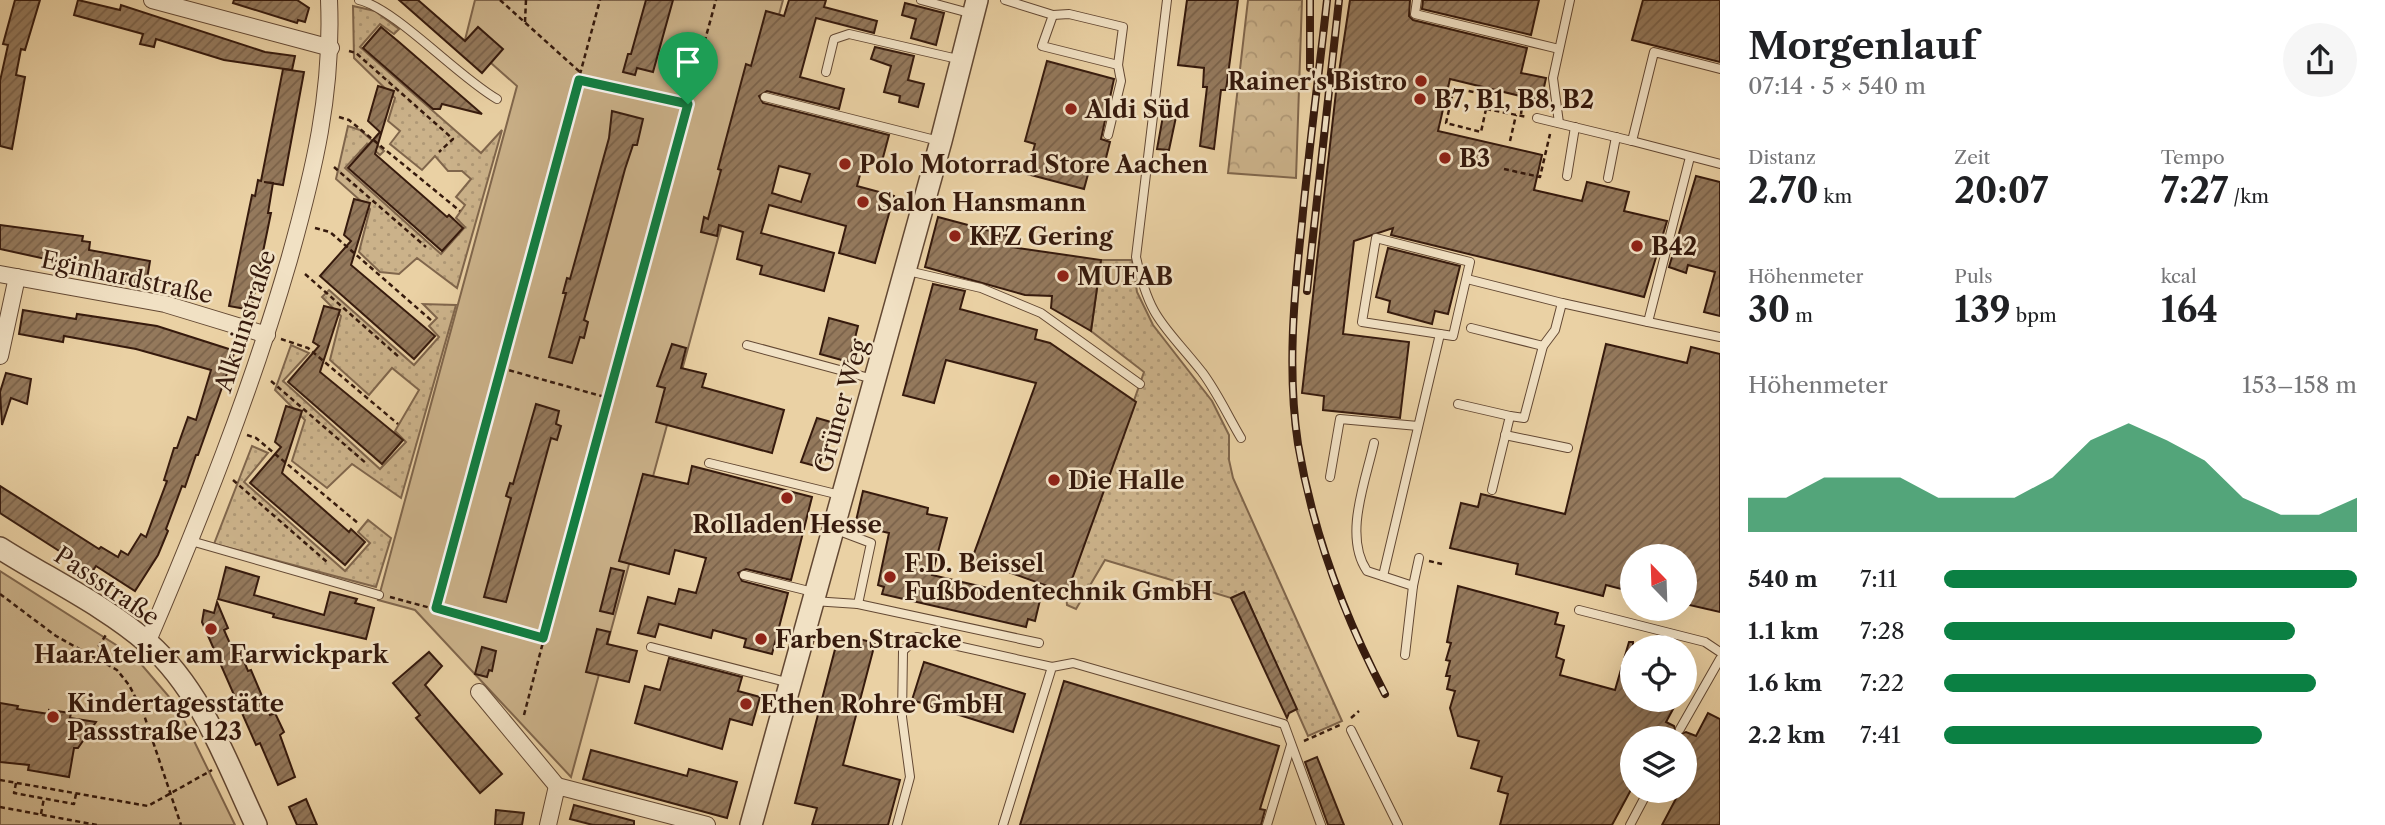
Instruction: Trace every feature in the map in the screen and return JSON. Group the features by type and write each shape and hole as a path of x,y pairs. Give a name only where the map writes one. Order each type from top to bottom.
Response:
{"street":[{"path":"152,0 331,48"},
{"name":"Alkuinstraße","path":"148,643 233,431 267,335 299,223 324,114 331,48 329,0"},
{"name":"Grüner Weg","path":"751,825 942,141 975,7"},
{"name":"Eginhardstraße","path":"0,274 165,304 267,335"},
{"name":"Eginhardstraße","path":"0,356 18,277"},
{"name":"Passstraße","path":"0,548 116,619 148,643 175,671 203,711 256,825"},
{"path":"479,692 557,786 707,825"},
{"path":"548,825 557,786"}],"lane":[{"path":"359,0 396,21 472,85 497,99"},
{"path":"921,0 975,7"},
{"path":"1005,0 1053,15 1069,14 1123,27 1118,65 1121,81 1108,135"},
{"path":"1167,0 1136,257 1149,305 1172,340 1203,373 1241,438"},
{"path":"1417,0 1415,14 1559,49"},
{"path":"1556,122 1553,78 1570,0"},
{"path":"1053,15 1042,46 1118,65"},
{"path":"826,72 834,39 849,34 962,60"},
{"path":"1632,141 1654,52 1720,69"},
{"path":"765,97 942,141"},
{"path":"1538,118 1720,164"},
{"path":"1567,176 1575,127"},
{"path":"1608,178 1616,137"},
{"path":"1648,322 1690,156"},
{"path":"1377,238 1471,262 1467,279 1453,336 1362,322 1377,238"},
{"path":"905,270 981,288 1041,313 1140,384"},
{"path":"1467,279 1562,303 1720,337"},
{"path":"1458,404 1524,418 1543,345 1555,330 1562,303"},
{"path":"1472,328 1543,345"},
{"path":"1383,576 1440,334"},
{"path":"747,345 876,380"},
{"path":"1492,490 1510,416"},
{"path":"1331,477 1340,419 1418,426"},
{"path":"1505,435 1568,449"},
{"path":"1374,443 1360,505 1358,537 1366,569 1413,586"},
{"path":"709,463 843,496"},
{"path":"834,529 871,543 858,604"},
{"path":"191,541 379,595"},
{"path":"1405,655 1419,558"},
{"path":"744,575 815,597 1039,643"},
{"path":"1579,610 1705,642 1720,652"},
{"path":"897,825 910,777 902,717 903,651 917,637 1052,667 1073,663 1284,724 1321,825"},
{"path":"651,647 791,683"},
{"path":"1682,726 1720,659"},
{"path":"1003,825 1052,667"},
{"path":"1351,730 1398,825"},
{"path":"1267,825 1291,745"},
{"path":"1630,825 1642,803"}],"path":[{"path":"500,0 581,73"},
{"path":"526,0 526,22"},
{"path":"436,608 600,0"},
{"path":"524,715 607,397 716,0"},
{"path":"349,51 356,53 453,139 439,152"},
{"path":"579,80 688,104"},
{"path":"1454,88 1488,95 1486,109 1481,132 1446,123 1454,88"},
{"path":"1510,141 1524,100"},
{"path":"1486,109 1538,118"},
{"path":"324,114 349,120 460,211"},
{"path":"1504,169 1540,177 1556,122"},
{"path":"334,167 426,247"},
{"path":"299,223 330,232 432,320"},
{"path":"305,274 399,357"},
{"path":"267,335 308,348 398,424"},
{"path":"501,368 607,397"},
{"path":"271,381 368,464"},
{"path":"233,431 256,438 359,524"},
{"path":"233,480 327,562"},
{"path":"0,594 56,636 94,654 117,670 130,685 143,712 181,825"},
{"path":"379,595 543,638"},
{"path":"94,654 116,619"},
{"path":"1310,740 1343,724"},
{"path":"0,780 148,806 227,762"},
{"path":"16,783 14,793 74,803 76,793"},
{"path":"41,814 44,798"},
{"path":"0,807 97,825"}],"green space":[{"path":"475,0 783,0 571,777 415,610 378,600 517,86 465,40"},
{"path":"1248,0 1302,0 1296,178 1228,173"},
{"path":"353,6 375,11 399,29 394,34 380,24 360,47 481,153 502,130 457,288 417,258 399,274 380,272 359,252 370,209 336,179 348,126 360,130 384,151 380,155 367,144 345,168 441,254 465,227 456,218 465,205 456,197 471,179 462,171 448,171 435,156 422,170 390,144 400,131 388,121 395,98 354,58"},
{"path":"1101,260 1132,260 1137,292 1153,325 1212,401 1229,435 1229,460 1233,478 1342,721 1308,736 1244,592 1231,598 1105,560 1076,609 1067,605 1066,593 1144,372 1091,331"},
{"path":"329,290 414,365 439,337 429,326 437,318 423,304 456,305 401,498 352,464 327,488 292,461 305,420 275,390 291,345 309,353 283,381 380,469 406,442 395,431 419,390 392,368 369,395 330,360 341,316 322,297"},
{"path":"252,446 268,453 244,482 345,571 370,543 358,532 368,520 391,538 376,587 214,544"},
{"path":"0,571 135,657 177,706 235,825 0,825"}],"building":[{"path":"15,0 40,0 25,50 21,49 16,75 25,77 12,149 0,146 0,81 8,45 3,44"},
{"path":"78,0 120,10 121,5 265,52 295,56 292,70 224,60 156,39 154,47 140,44 143,34 74,15"},
{"path":"234,0 297,0 309,8 305,22 298,20 297,23 233,3"},
{"path":"399,0 418,0 465,41 478,27 503,49 482,73"},
{"path":"646,0 673,0 653,72 637,68 635,75 623,72 628,54 631,54"},
{"path":"789,0 826,0 824,7 877,21 874,33 816,18 800,77 844,89 839,109 767,91 759,96 763,103 889,135 881,165 864,160 857,186 894,196 875,263 839,253 846,226 769,205 761,233 834,253 824,291 760,274 762,266 737,259 743,232 719,225 717,236 701,232 704,217 708,219 721,170 718,169 746,64 751,66 766,11 784,16","holes":["779,166 810,174 801,202 772,193"]},
{"path":"1187,0 1238,0 1226,90 1221,90 1214,149 1200,146 1207,87 1203,87 1204,68 1178,65"},
{"path":"1350,0 1410,0 1409,16 1413,20 1527,48 1521,73 1546,78 1541,101 1450,79 1438,131 1542,155 1534,190 1582,201 1587,182 1629,192 1624,211 1667,221 1644,297 1391,235 1393,228 1354,241 1343,334 1409,342 1400,418 1323,410 1324,396 1302,393 1336,92"},
{"path":"1423,0 1539,0 1531,35 1422,9"},
{"path":"1643,0 1720,0 1720,62 1632,40"},
{"path":"905,3 944,13 936,45 911,38 916,19 902,15"},
{"path":"381,27 482,114 442,104 440,109 433,109 363,48"},
{"path":"875,47 914,56 908,80 924,84 918,107 899,102 900,96 884,92 891,66 871,59"},
{"name":"Aldi Süd","path":"1047,61 1114,79 1101,139 1110,142 1103,170 1090,167 1084,189 1027,174 1035,144 1025,141"},
{"path":"283,69 304,72 283,185 273,183 268,213 271,213 251,310 229,306 252,195 255,196 258,180 261,181"},
{"path":"378,86 394,91 375,154 463,228 442,251 348,168 380,132 368,121"},
{"path":"612,111 643,119 637,145 633,145 625,169 584,320 588,322 584,338 580,337 572,363 549,357 566,293 563,293 567,278 570,279 609,138"},
{"path":"1163,116 1176,117 1169,150 1157,149"},
{"path":"1696,176 1720,182 1720,316 1704,312 1715,272 1688,265 1686,273 1669,267"},
{"path":"354,199 370,203 351,265 435,336 414,359 320,276 351,241 344,235"},
{"path":"938,217 1013,237 1011,247 1101,260 1091,331 1051,308 1052,296 1025,295 925,267"},
{"path":"0,225 83,236 82,241 90,242 89,250 150,261 146,285 76,273 78,266 0,249"},
{"path":"1388,248 1460,266 1448,314 1435,311 1432,324 1388,312 1390,301 1376,297"},
{"name":"Die Halle","path":"933,284 965,291 960,309 1037,330 1035,339 1050,343 1136,402 1067,593 972,559 1036,383 946,360 934,403 903,395"},
{"path":"324,306 340,310 320,372 403,440 382,464 288,382 319,346 313,342"},
{"path":"23,310 76,319 77,314 157,326 235,351 198,455 185,487 182,486 158,555 135,591 96,566 92,572 0,513 0,486 99,549 101,547 118,557 121,551 128,555 141,534 146,537 167,481 164,480 174,448 177,448 188,417 196,420 211,370 136,349 64,336 63,342 19,334"},
{"path":"829,318 858,326 849,362 820,354"},
{"path":"672,344 686,348 681,368 706,374 702,387 784,410 772,453 656,422 665,388 657,386"},
{"path":"1606,344 1687,363 1691,347 1720,354 1720,612 1698,607 1698,544 1620,544 1620,589 1606,585 1603,596 1516,574 1518,564 1450,548 1461,503 1478,507 1481,494 1565,514"},
{"path":"6,373 31,379 27,404 11,398 2,425 0,392"},
{"path":"536,404 559,411 556,424 561,426 557,440 551,438 506,602 484,597 511,498 506,496 510,483 513,484"},
{"path":"286,406 302,411 282,473 349,532 351,529 365,542 345,565 250,483 281,447 275,442"},
{"path":"817,418 831,422 819,467 801,462"},
{"path":"692,466 812,497 791,580 746,569 738,573 742,581 788,593 772,654 744,647 746,639 713,630 711,638 659,624 655,637 638,633 648,597 675,604 679,589 696,593 706,558 675,550 669,574 619,561 643,474 688,484"},
{"path":"863,491 928,508 927,514 947,518 932,575 1040,600 1035,621 1028,619 1026,627 882,594 884,587 878,585 889,533 855,525"},
{"path":"226,567 259,577 254,595 324,615 330,592 357,599 355,603 374,608 366,639 273,617 274,614 218,599"},
{"path":"611,568 624,571 613,614 600,611"},
{"path":"1458,586 1558,613 1555,624 1564,626 1556,657 1564,660 1560,675 1615,690 1620,673 1620,712 1671,712 1666,722 1674,726 1620,726 1620,803 1624,803 1612,825 1500,825 1508,794 1498,791 1502,777 1471,768 1479,741 1458,736 1450,708 1455,691 1447,689 1450,676 1446,676 1450,661 1446,660 1451,643 1447,642"},
{"path":"1244,592 1297,709 1289,713 1287,718 1231,598"},
{"path":"217,602 228,628 224,630 238,662 243,659 248,671 251,670 270,715 275,713 284,732 280,735 295,777 278,785 260,743 256,745 202,622 204,610 214,613"},
{"path":"597,629 610,632 607,644 637,651 629,682 586,672"},
{"path":"839,634 875,643 843,765 900,780 888,825 812,825 817,808 795,803"},
{"path":"482,647 496,651 492,671 489,670 487,677 475,674"},
{"path":"429,652 442,666 425,685 502,774 480,793 416,718 420,715 393,683"},
{"path":"669,658 742,677 738,691 760,697 752,725 730,719 722,749 635,723 645,686 660,690"},
{"path":"924,662 1025,694 1013,732 912,700"},
{"path":"1064,681 1279,746 1260,809 1265,810 1261,825 1020,825"},
{"path":"0,703 18,706 17,709 49,714 49,710 71,713 70,718 96,722 78,748 74,748 69,777 28,770 29,765 0,762"},
{"path":"1708,713 1720,719 1720,825 1662,825 1674,803 1697,803 1697,734"},
{"path":"591,750 687,776 689,769 737,782 727,818 583,779"},
{"path":"1317,757 1344,825 1328,825 1305,762"},
{"path":"306,799 317,825 297,825 289,807"},
{"path":"574,805 634,821 634,825 593,825 570,819"},
{"path":"496,810 524,813 522,825 495,825"}],"railway":[{"path":"1310,0 1310,68"},
{"path":"1327,0 1296,277 1292,361 1295,416 1304,477 1331,572 1356,634 1385,694"},
{"path":"1307,291 1339,0"}],"place":[{"name":"Rainer's Bistro","path":"1421,81"},
{"name":"B7, B1, B8, B2","path":"1420,99"},
{"name":"Aldi Süd","path":"1071,109"},
{"name":"B3","path":"1445,158"},
{"name":"Polo Motorrad Store Aachen","path":"845,164"},
{"name":"Salon Hansmann","path":"863,202"},
{"name":"KFZ Gering","path":"955,236"},
{"name":"B42","path":"1637,246"},
{"name":"MUFAB","path":"1063,276"},
{"name":"Die Halle","path":"1054,480"},
{"name":"Rolladen Hesse","path":"787,498"},
{"name":"F.D. Beissel Fußbodentechnik GmbH","path":"890,577"},
{"name":"HaarAtelier am Farwickpark","path":"211,629"},
{"name":"Farben Stracke","path":"761,639"},
{"name":"Ethen Rohre GmbH","path":"746,704"},
{"name":"Kindertagesstätte Passstraße 123","path":"53,717"}],"route":[{"path":"579,80 688,104 543,638 436,608 579,80"}]}
